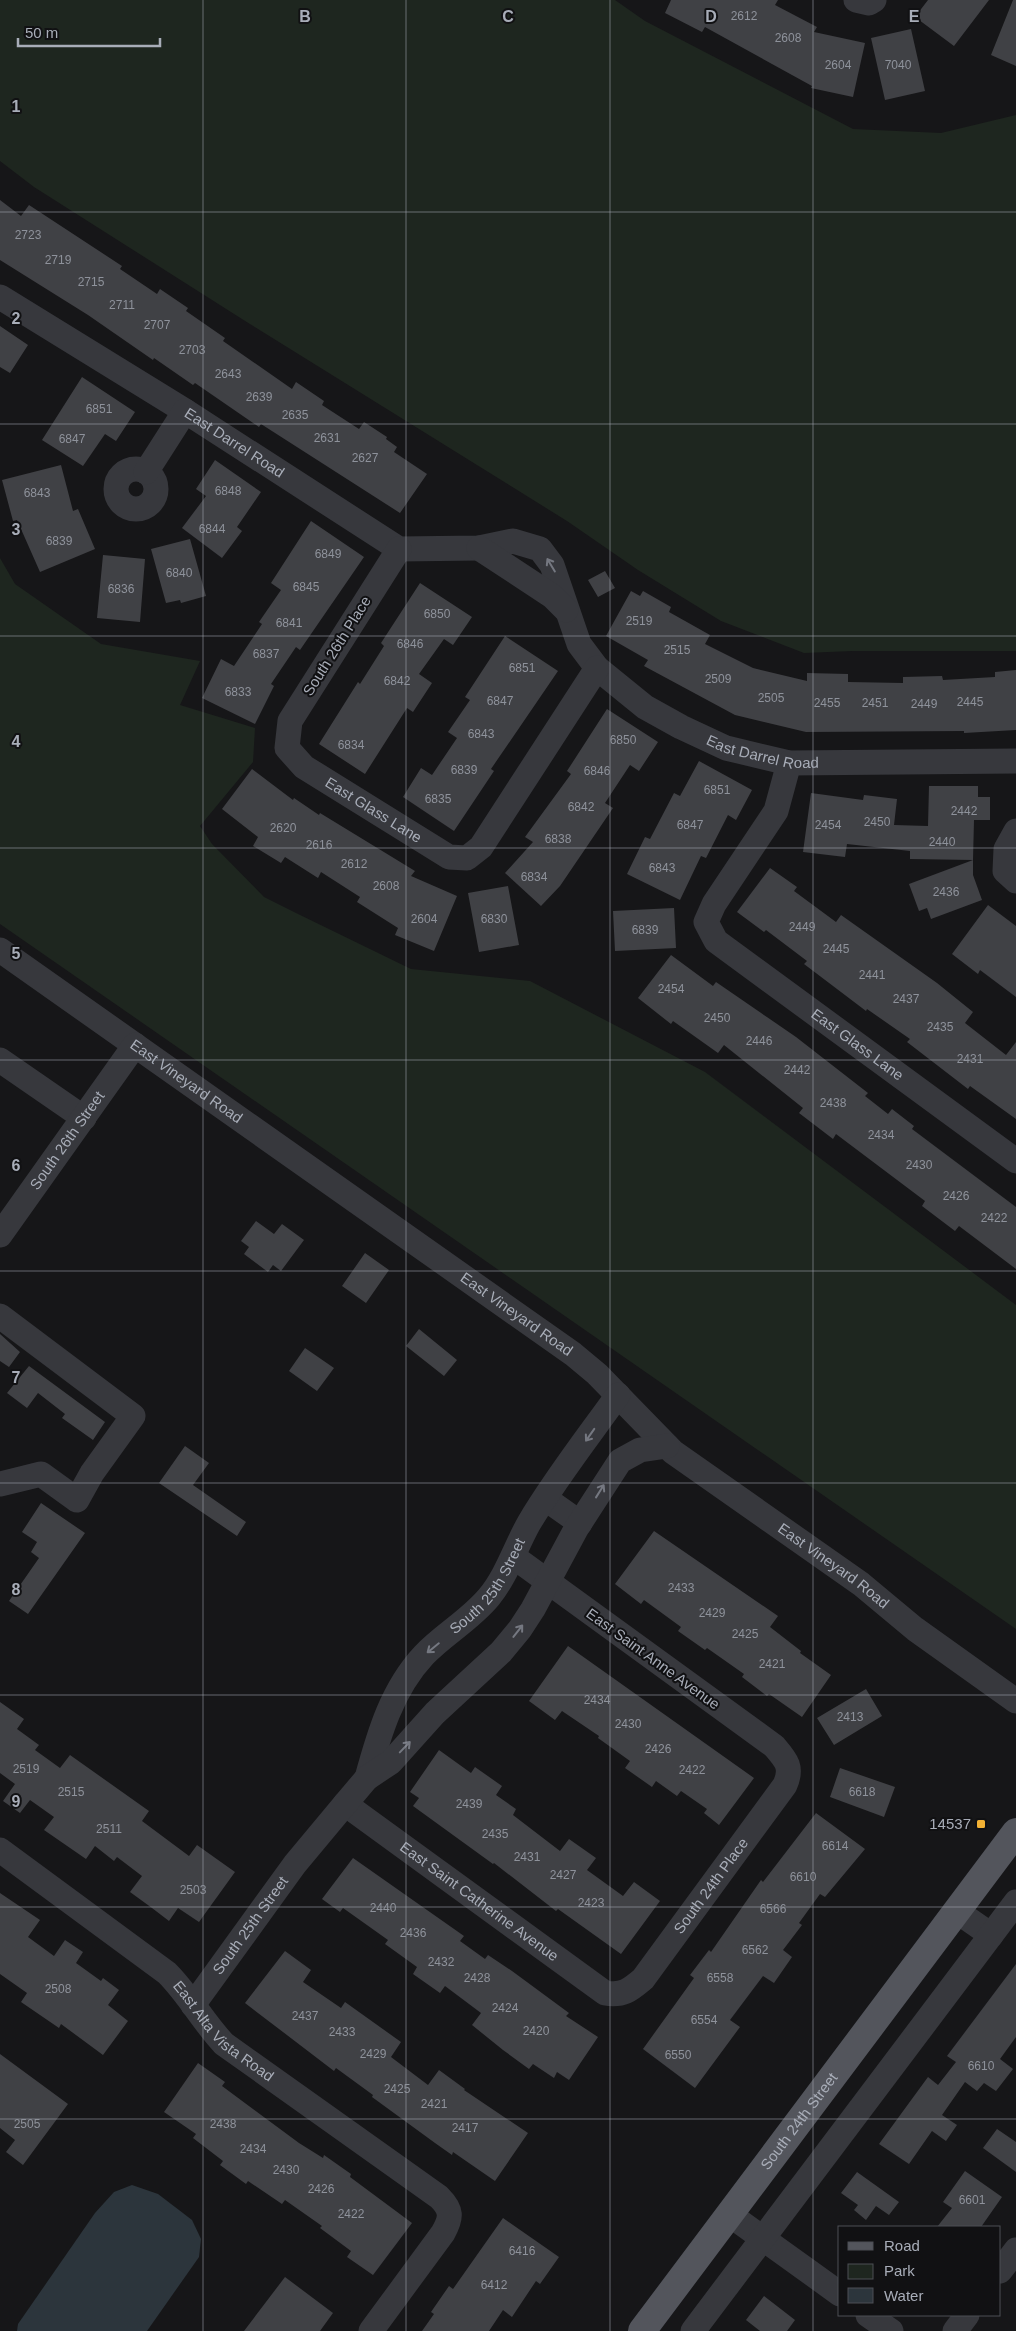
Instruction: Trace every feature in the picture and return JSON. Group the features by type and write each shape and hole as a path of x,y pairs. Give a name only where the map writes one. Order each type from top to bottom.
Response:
{"main road":[{"name":"South 24th Street","path":"642,2331 958,1912 1016,1832"}],"street":[{"name":"East Darrel Road","path":"0,298 185,412 399,548 479,548 513,541 540,549 552,565 562,588 566,610 579,644 596,668 645,707 681,728 726,748 789,763 1016,761"},
{"path":"146,472 185,412"},
{"name":"South 26th Place","path":"287,748 290,721 399,548"},
{"name":"East Darrel Road","path":"479,548 552,596 566,610"},
{"name":"East Glass Lane","path":"287,748 304,767 449,857 467,858 481,847 596,668"},
{"name":"East Glass Lane","path":"789,763 776,810 714,904 706,922 716,941 1016,1161"},
{"path":"1016,831 1006,849 1005,871 1016,881"},
{"name":"East Vineyard Road","path":"0,950 572,1354 598,1374 667,1446 861,1584 915,1629 1016,1701"},
{"name":"South 26th Street","path":"0,1235 135,1045"},
{"path":"0,1060 84,1118"},
{"path":"0,1316 133,1416 92,1473 77,1500 41,1474 0,1484"},
{"name":"South 25th Street","path":"367,1778 388,1712 404,1679 425,1654 468,1619 490,1596 514,1557 529,1524 618,1395"},
{"name":"South 25th Street","path":"193,2005 295,1864 367,1778 391,1762 435,1713 501,1652 534,1609 547,1581 580,1523 620,1461 640,1450 667,1446"},
{"path":"546,1499 580,1523"},
{"name":"East Saint Anne Avenue","path":"514,1557 774,1746 789,1764"},
{"name":"South 24th Place","path":"616,1995 629,1992 643,1979 785,1785 790,1776 789,1764"},
{"name":"East Saint Catherine Avenue","path":"345,1804 605,1993 616,1995"},
{"name":"East Alta Vista Road","path":"0,1850 155,1963 179,1986 208,2026 224,2044 439,2197 449,2207 451,2220 443,2233 370,2331"},
{"path":"694,2331 1016,1902"},
{"path":"958,1912 991,1935"},
{"path":"730,2214 838,2293"},
{"path":"1001,2270 1016,2250"},
{"path":"869,2316 890,2331"},
{"path":"955,2331 966,2316"}],"green space":[{"path":"0,0 615,0 645,21 853,129 941,133 1016,115 1016,651 852,651 804,653 721,621 638,570 567,521 34,187 0,161"},
{"path":"0,558 15,584 101,644 200,661 180,705 255,728 253,762 200,826 212,844 264,897 411,969 530,981 705,1072 1016,1305 1016,1629 0,924"}],"water":[{"path":"132,2185 158,2194 192,2220 201,2239 199,2257 147,2331 17,2331 18,2324 95,2213 114,2192"}],"building":[{"path":"671,0 778,0 775,5 817,27 814,32 865,43 853,97 811,88 812,86 705,27 702,32 665,13"},
{"path":"928,0 989,0 954,46 915,17"},
{"path":"1013,0 1016,0 1016,66 991,55"},
{"path":"911,29 925,91 885,100 871,38"},
{"path":"0,200 21,216 29,205 122,266 120,269 157,294 160,289 188,308 186,311 225,338 223,341 292,389 296,382 324,401 322,405 359,429 364,422 387,437 386,439 397,447 394,452 427,474 400,513 261,424 259,427 195,383 193,385 154,358 153,360 88,315 0,260"},
{"path":"0,326 28,345 10,373 0,367"},
{"path":"82,377 135,412 116,441 105,434 83,466 42,440"},
{"path":"215,460 261,492 237,527 242,531 222,558 182,528 206,496 196,489"},
{"path":"61,465 73,511 78,509 95,549 40,572 17,520 13,521 2,480"},
{"path":"311,521 364,557 300,650 296,647 271,684 274,686 255,724 202,698 221,659 234,666 262,624 259,622 281,590 271,583"},
{"path":"190,539 206,596 181,603 180,600 166,603 151,549"},
{"path":"103,555 145,559 140,622 97,618"},
{"path":"605,571 615,588 598,597 588,580"},
{"path":"420,583 472,617 453,645 444,639 419,674 432,683 413,712 407,708 365,774 319,744 358,682 360,684 384,646 381,643"},
{"path":"631,591 640,596 643,591 671,607 669,612 710,635 705,644 753,668 807,681 807,673 848,674 848,682 903,683 903,677 942,676 943,680 995,677 995,672 1016,670 1016,730 964,733 964,731 806,732 735,715 644,666 648,660 606,636"},
{"path":"505,636 558,671 491,769 494,771 454,831 403,797 421,768 432,775 457,738 448,732 470,700 465,697"},
{"path":"607,709 658,742 639,771 630,765 605,803 613,808 560,886 541,906 505,873 533,842 525,837 571,774 567,771"},
{"path":"699,761 752,790 736,820 728,815 706,858 701,856 680,900 627,874 645,837 650,839 674,793 680,796"},
{"path":"252,769 293,800 294,798 319,815 320,813 415,871 411,876 457,896 434,951 395,935 398,928 357,902 360,897 321,872 318,878 285,857 281,863 253,846 258,837 222,809"},
{"path":"929,786 978,786 978,797 990,797 990,820 974,820 973,860 910,859 910,851 847,844 845,857 803,852 811,793 863,800 864,795 897,799 894,825 928,826"},
{"path":"973,860 973,875 982,900 931,919 927,908 919,911 909,884"},
{"path":"770,868 797,887 794,891 836,922 841,915 937,983 973,1012 965,1023 1006,1055 1016,1042 1016,1119 970,1086 968,1089 907,1042 910,1039 867,1009 866,1011 804,964 807,961 766,930 764,932 737,912"},
{"path":"508,886 519,945 479,952 468,893"},
{"path":"988,905 1016,926 1016,997 980,970 978,974 952,954"},
{"path":"674,908 676,948 615,951 613,911"},
{"path":"671,955 713,986 716,982 796,1037 868,1093 865,1096 888,1114 892,1109 914,1126 912,1129 1016,1207 1016,1269 959,1226 955,1231 922,1206 925,1201 836,1134 833,1139 799,1113 803,1108 724,1045 718,1053 673,1021 671,1024 638,998"},
{"path":"256,1221 274,1234 282,1224 304,1240 281,1271 273,1265 268,1272 244,1254 249,1247 241,1241"},
{"path":"365,1253 389,1270 366,1303 342,1286"},
{"path":"419,1329 457,1360 444,1376 406,1346"},
{"path":"0,1334 20,1352 9,1367 0,1361"},
{"path":"305,1348 334,1368 317,1391 289,1371"},
{"path":"29,1366 105,1422 93,1440 62,1418 65,1414 38,1393 27,1408 7,1393"},
{"path":"185,1446 209,1463 193,1485 246,1522 237,1536 159,1483"},
{"path":"41,1503 85,1533 28,1614 9,1601 39,1558 31,1552 37,1542 22,1532"},
{"path":"654,1531 778,1616 770,1627 801,1651 800,1653 831,1675 802,1717 769,1694 767,1696 742,1677 744,1674 707,1648 705,1650 678,1631 681,1627 644,1600 641,1604 615,1584"},
{"path":"568,1646 754,1778 719,1825 704,1813 707,1809 681,1791 677,1796 656,1781 652,1787 625,1768 630,1761 598,1738 599,1736 562,1711 555,1720 529,1701"},
{"path":"866,1689 882,1716 834,1745 817,1718"},
{"path":"0,1702 24,1719 17,1729 39,1745 35,1750 60,1768 70,1755 149,1811 142,1821 189,1856 197,1845 235,1872 199,1922 178,1908 169,1921 130,1892 142,1876 117,1857 114,1861 95,1846 86,1859 44,1830 54,1817 30,1800 20,1813 3,1801 15,1784 0,1773"},
{"path":"439,1750 471,1773 475,1767 502,1786 496,1795 516,1809 513,1815 560,1851 569,1839 596,1858 587,1870 623,1896 634,1882 660,1901 621,1954 558,1909 556,1911 494,1863 413,1806 419,1798 410,1792"},
{"path":"840,1768 895,1787 884,1817 830,1797"},
{"path":"816,1813 865,1849 825,1897 820,1894 799,1923 802,1925 783,1950 792,1957 774,1983 763,1976 730,2020 740,2027 695,2088 643,2049 694,1978 690,1975 709,1950 711,1952 761,1880 763,1882"},
{"path":"353,1858 464,1936 460,1941 485,1959 488,1955 512,1971 569,2013 566,2016 598,2037 569,2080 557,2072 554,2078 533,2064 529,2069 503,2050 472,2025 481,2013 445,1986 440,1993 413,1974 417,1967 385,1944 388,1940 343,1908 340,1912 322,1899"},
{"path":"0,1893 40,1920 28,1937 54,1956 65,1940 83,1952 76,1963 101,1981 103,1978 119,1990 108,2005 128,2021 103,2055 61,2024 59,2028 21,2002 27,1993 0,1974"},
{"path":"285,1951 311,1970 303,1982 341,2008 345,2002 401,2042 391,2057 428,2085 439,2070 464,2090 528,2133 495,2181 453,2152 452,2155 435,2143 336,2068 334,2071 245,2003"},
{"path":"1016,1964 1016,2037 1000,2059 1013,2069 996,2091 984,2083 977,2091 965,2082 942,2115 957,2125 946,2141 932,2131 909,2164 879,2144 928,2077 938,2085 956,2062 947,2056"},
{"path":"0,2054 68,2104 23,2165 6,2152 15,2140 0,2128"},
{"path":"198,2063 225,2082 222,2086 299,2143 323,2158 324,2155 351,2174 350,2177 412,2223 373,2275 347,2257 351,2251 320,2228 322,2226 285,2200 282,2204 248,2181 246,2184 220,2165 223,2161 193,2138 196,2134 164,2112"},
{"path":"997,2129 1016,2142 1016,2172 983,2148"},
{"path":"965,2171 1002,2197 982,2226 938,2226 952,2208 943,2202"},
{"path":"857,2172 899,2202 889,2215 876,2206 866,2220 854,2210 858,2205 841,2193"},
{"path":"503,2218 559,2257 540,2284 536,2281 512,2317 503,2310 489,2331 422,2331 434,2314 431,2312 449,2286 453,2289"},
{"path":"285,2277 333,2313 320,2331 244,2331"},
{"path":"764,2296 795,2320 787,2331 760,2331 746,2320"}],"place":[{"name":"14537","path":"981,1824"}]}
